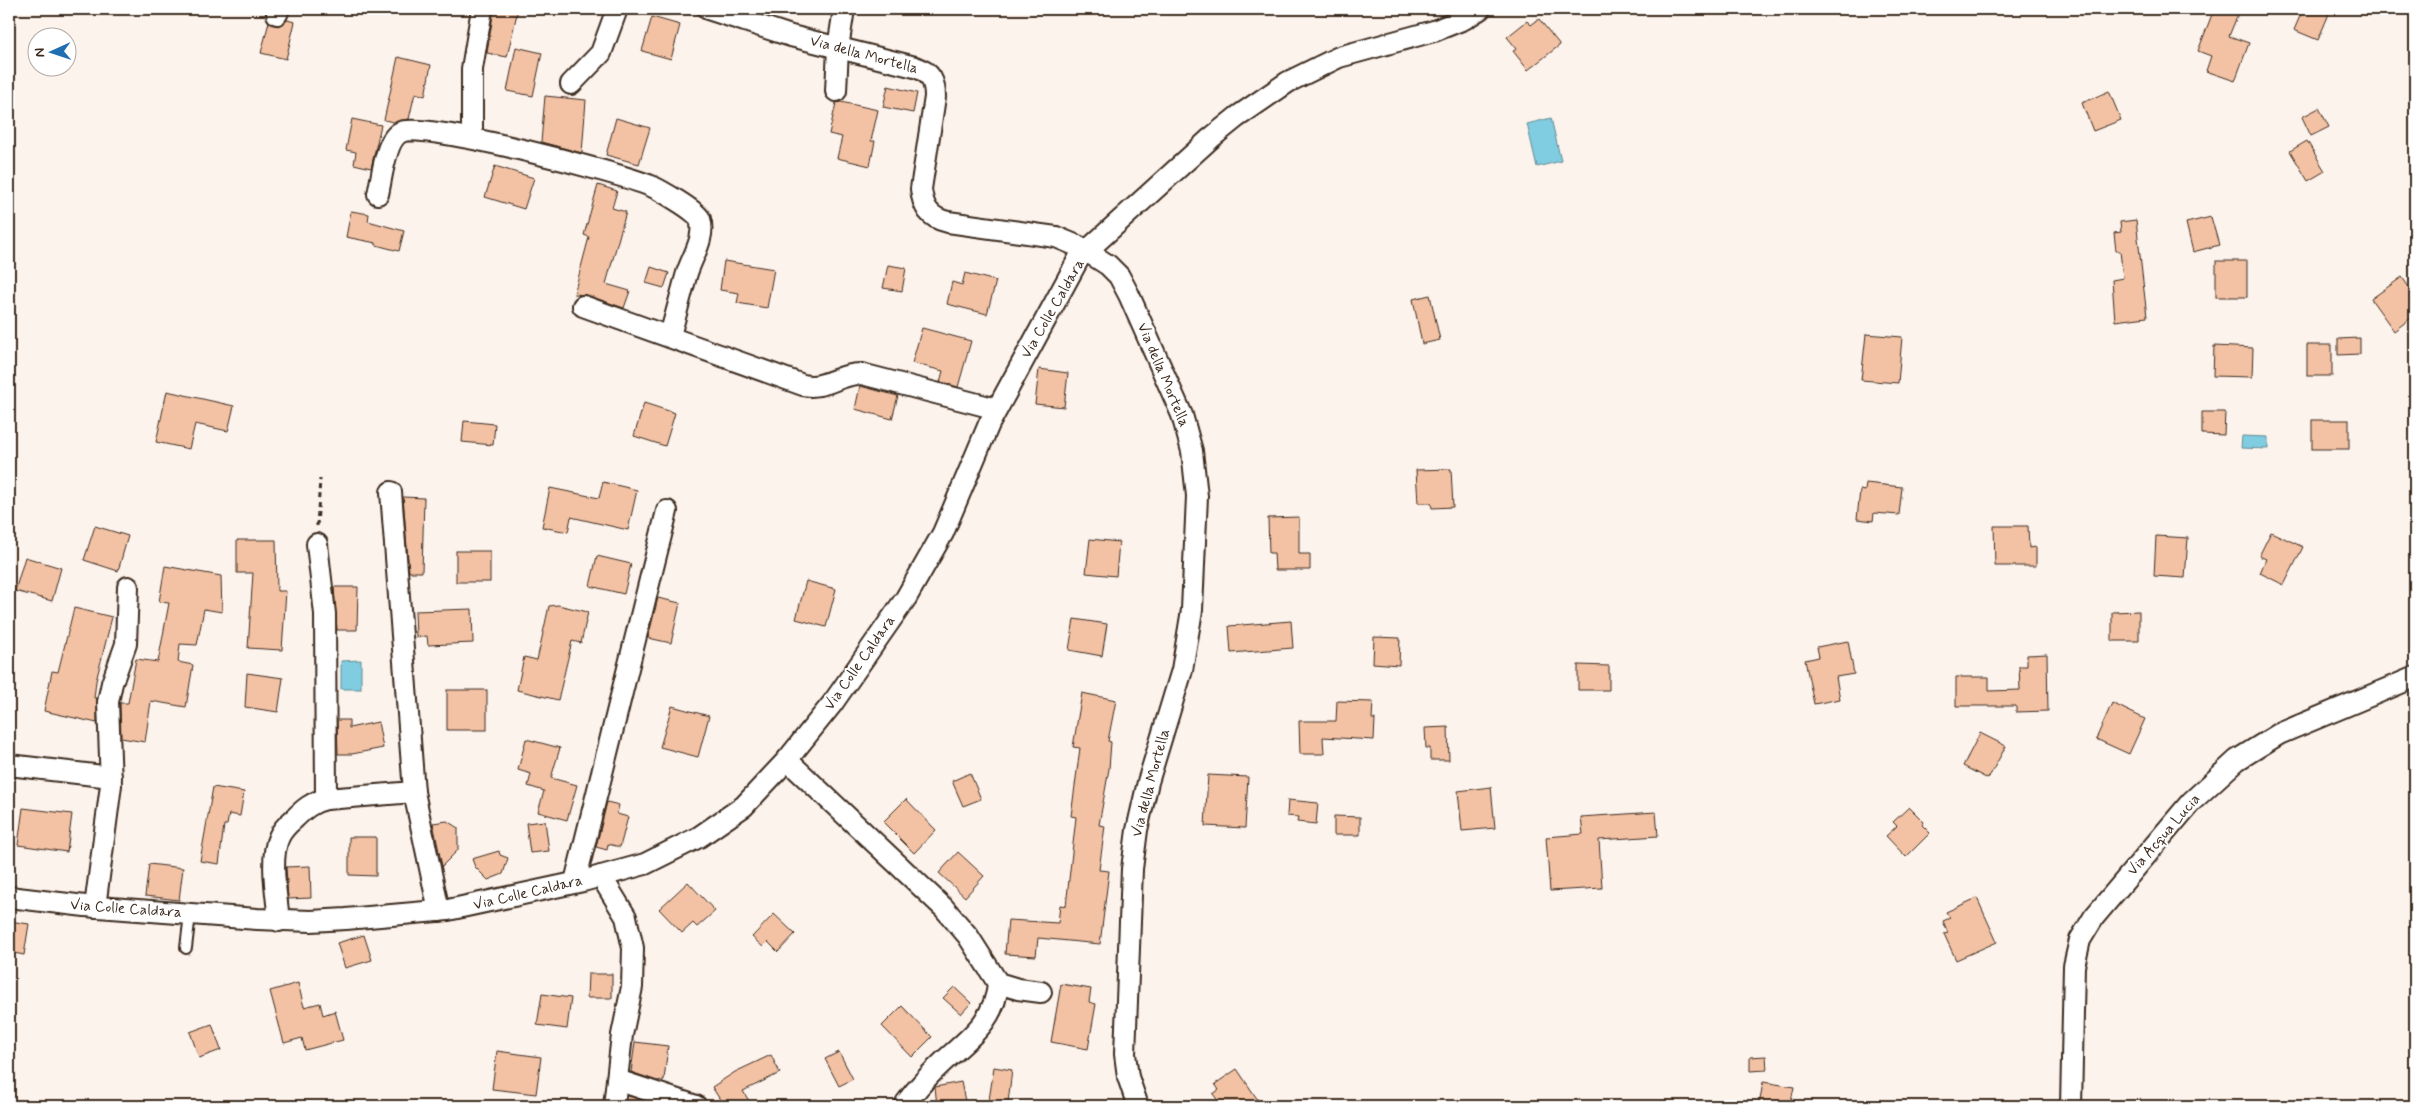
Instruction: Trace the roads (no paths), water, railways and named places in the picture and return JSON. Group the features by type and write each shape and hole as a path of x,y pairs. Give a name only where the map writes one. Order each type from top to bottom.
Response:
{"street":[{"path":"472,138 472,69 482,9"},
{"path":"571,84 601,53 617,9"},
{"name":"Via della Mortella","path":"708,9 767,29 915,67 930,76 935,89 935,103 921,189 924,207 932,216 948,222 1048,234 1064,239 1087,251 1113,270 1129,295 1183,420 1192,451 1197,483 1195,577 1188,642 1179,684 1145,795 1133,858 1125,1054 1128,1077 1138,1106"},
{"path":"836,92 838,48 844,9"},
{"name":"Via Colle Caldara","path":"9,897 96,907 279,921 346,919 439,911 601,876 654,861 707,832 744,806 787,760 838,696 923,571 950,517 997,409 1070,272 1087,251 1220,131 1288,82 1339,57 1434,31 1464,19 1480,9"},
{"path":"378,194 390,145 394,137 401,132 419,129 472,138 635,180 659,190 697,213 701,224 700,238 687,274 670,335"},
{"path":"583,306 670,335 803,385 822,386 843,376 862,374 997,409"},
{"path":"391,492 414,792 439,911"},
{"path":"575,882 667,511"},
{"path":"318,544 325,614 326,799"},
{"path":"96,907 111,777 108,702 112,683 126,644 128,587"},
{"name":"Via Acqua Lucia","path":"2071,1106 2074,966 2080,940 2094,917 2190,802 2237,760 2279,734 2415,677"},
{"path":"787,760 944,908 968,936 998,983 1018,989 1041,992"},
{"path":"9,765 111,777"},
{"path":"279,921 274,861 276,844 282,832 302,811 312,803 326,799 414,792"},
{"path":"601,876 626,917 633,948 632,987 622,1035 614,1106"},
{"path":"906,1102 928,1077 982,1026 994,1005 998,983"},
{"path":"617,1080 696,1106"}],"lane":[{"path":"186,948 190,914"}],"water":[{"path":"1551,118 1561,161 1537,167 1527,124"},
{"path":"2242,436 2268,437 2268,449 2241,448"},
{"path":"361,660 361,689 341,689 341,661"}]}
